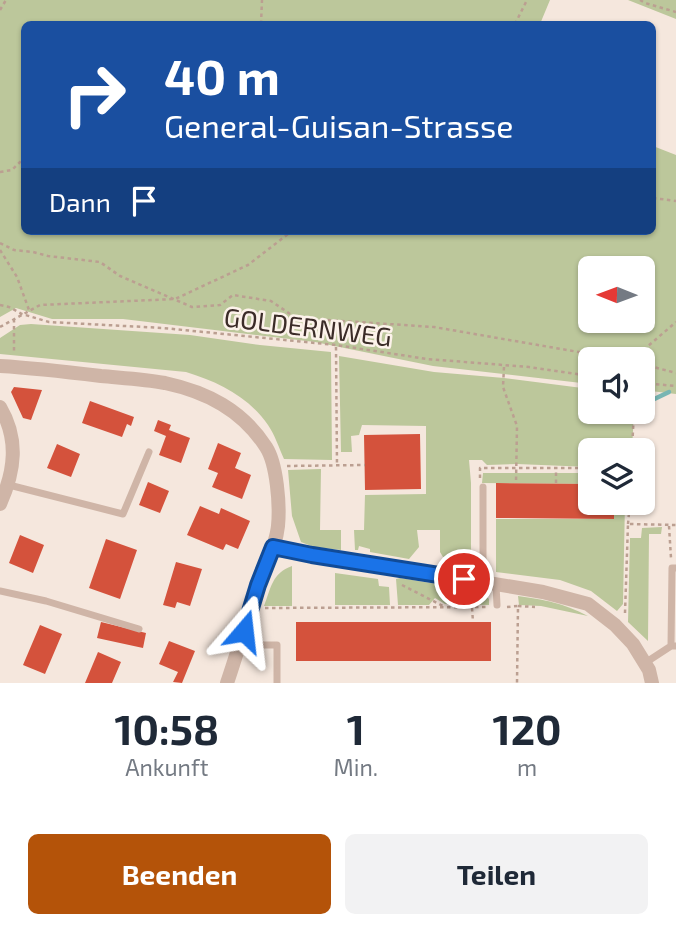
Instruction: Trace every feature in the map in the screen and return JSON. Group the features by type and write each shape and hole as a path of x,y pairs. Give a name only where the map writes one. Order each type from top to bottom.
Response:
{"street":[{"path":"7,366 165,383 202,394 223,403 240,415 267,449 273,467 278,527 227,683"},
{"path":"0,407 7,418 12,438 13,461 9,485 0,504"},
{"path":"273,547 543,592 588,604 615,625 633,644 649,670 652,683"}],"lane":[{"path":"9,485 123,514 149,452"},
{"path":"484,487 489,583 496,606"},
{"path":"645,663 673,646 674,568"},
{"path":"0,591 46,601 139,629"},
{"path":"240,645 277,645 277,683"}],"path":[{"path":"0,10 6,0"},
{"path":"261,21 262,0"},
{"path":"517,21 527,0"},
{"path":"640,0 676,12"},
{"path":"0,172 12,170 21,161"},
{"path":"656,198 675,201"},
{"path":"0,327 40,305 175,299 248,265 287,235"},
{"path":"0,243 14,250 100,262 120,276 192,307 220,305 233,295 271,301 296,318 434,327 578,352"},
{"path":"0,250 17,277 29,310"},
{"name":"GOLDERNWEG","path":"0,305 50,322 163,328 336,345 427,359 578,374"},
{"path":"7,366 14,319"},
{"path":"647,347 676,321"},
{"path":"336,345 337,466"},
{"path":"504,365 503,387 517,426 516,484"},
{"path":"655,367 676,373"},
{"path":"655,384 676,386"},
{"path":"273,467 344,468 365,465"},
{"path":"484,487 480,487 480,468 578,468"},
{"path":"556,468 556,483"},
{"path":"615,625 625,614 629,515"},
{"path":"628,524 676,525"},
{"path":"668,525 674,568"},
{"path":"397,568 396,579 400,584 446,607"},
{"path":"252,607 496,606"},
{"path":"506,607 518,606 517,683"},
{"path":"472,608 473,622"}],"green space":[{"path":"0,0 550,0 541,21 21,21 21,235 656,235 656,147 676,155 676,394 655,392 655,347 578,347 578,383 433,366 315,342 123,319 52,319 16,308 0,317"},
{"path":"628,0 676,0 676,19"},
{"path":"20,325 190,335 331,352 332,460 284,459 270,429 242,398 210,380 186,372 0,354 0,338"},
{"path":"339,356 434,372 578,387 578,424 633,424 633,438 578,438 578,467 487,465 482,460 469,460 471,551 464,557 443,557 440,552 440,530 417,530 419,547 409,559 370,552 370,549 359,546 358,550 355,550 354,530 364,530 365,495 426,494 426,426 362,425 359,435 351,436 352,452 341,452"},
{"path":"321,469 320,530 341,530 341,550 314,547 301,542 292,516 288,470"},
{"path":"483,473 578,473 578,484 482,483"},
{"path":"613,515 625,515 623,604 617,611 591,591 560,580 496,572 496,519 613,519"},
{"path":"662,527 661,534 649,534 648,641 628,622 630,538 641,538 642,528"},
{"path":"292,566 292,606 264,606 276,577"},
{"path":"335,573 378,579 379,586 389,587 390,605 335,605"},
{"path":"396,579 480,591 489,599 489,605 445,604 435,598 429,605 398,605"},
{"path":"518,596 554,603 588,616 541,606 519,605"}],"building":[{"path":"14,387 42,390 31,420 23,418 11,392"},
{"path":"90,401 134,417 131,426 127,424 122,437 82,423"},
{"path":"158,420 171,425 169,430 190,438 181,463 159,455 166,436 154,431"},
{"path":"420,434 421,489 365,490 364,435"},
{"path":"218,443 241,453 235,468 251,475 242,499 212,487 218,473 208,469"},
{"path":"57,444 80,454 71,477 47,468"},
{"path":"148,482 169,491 160,513 139,505"},
{"path":"496,483 578,484 578,515 614,515 614,519 496,518"},
{"path":"200,506 219,514 221,508 250,521 238,549 226,544 223,550 187,535"},
{"path":"20,535 44,545 33,573 9,563"},
{"path":"106,539 137,550 120,599 89,588"},
{"path":"176,562 202,569 190,606 177,602 175,608 163,605"},
{"path":"101,622 146,633 143,648 97,638"},
{"path":"296,622 491,622 491,661 296,661"},
{"path":"40,625 62,634 45,674 23,665"},
{"path":"169,641 195,651 182,683 173,682 178,672 159,664"},
{"path":"98,652 121,662 112,683 85,683"}],"waterway":[{"path":"655,399 669,392"}],"route":[{"path":"244,631 273,547 464,579"}]}
